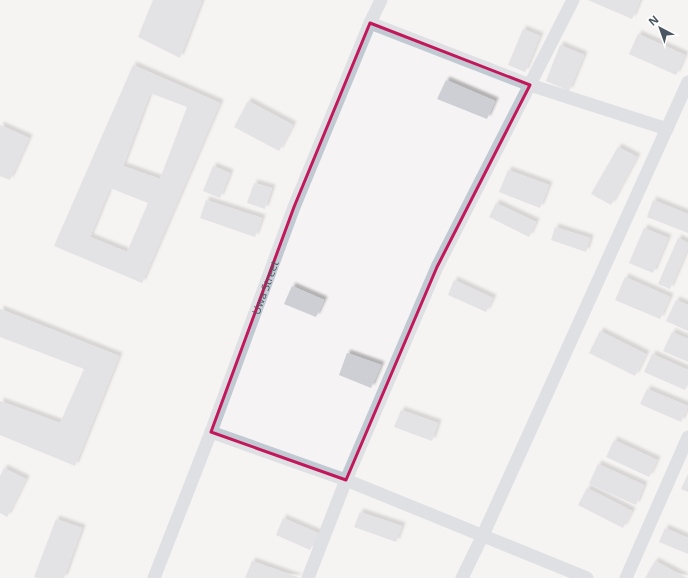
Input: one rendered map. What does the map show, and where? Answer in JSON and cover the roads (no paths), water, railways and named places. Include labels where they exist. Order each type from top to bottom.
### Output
[{"type":"street","name":"Uwa Street","points":[[154,578],[211,432],[294,207],[370,22],[381,0]]},
{"type":"street","points":[[308,578],[346,480],[437,267],[574,0]]},
{"type":"street","points":[[370,22],[530,85],[667,130]]},
{"type":"street","points":[[462,578],[483,535],[688,82]]},
{"type":"street","points":[[211,432],[346,480],[587,578]]},
{"type":"street","points":[[626,578],[688,437]]}]
